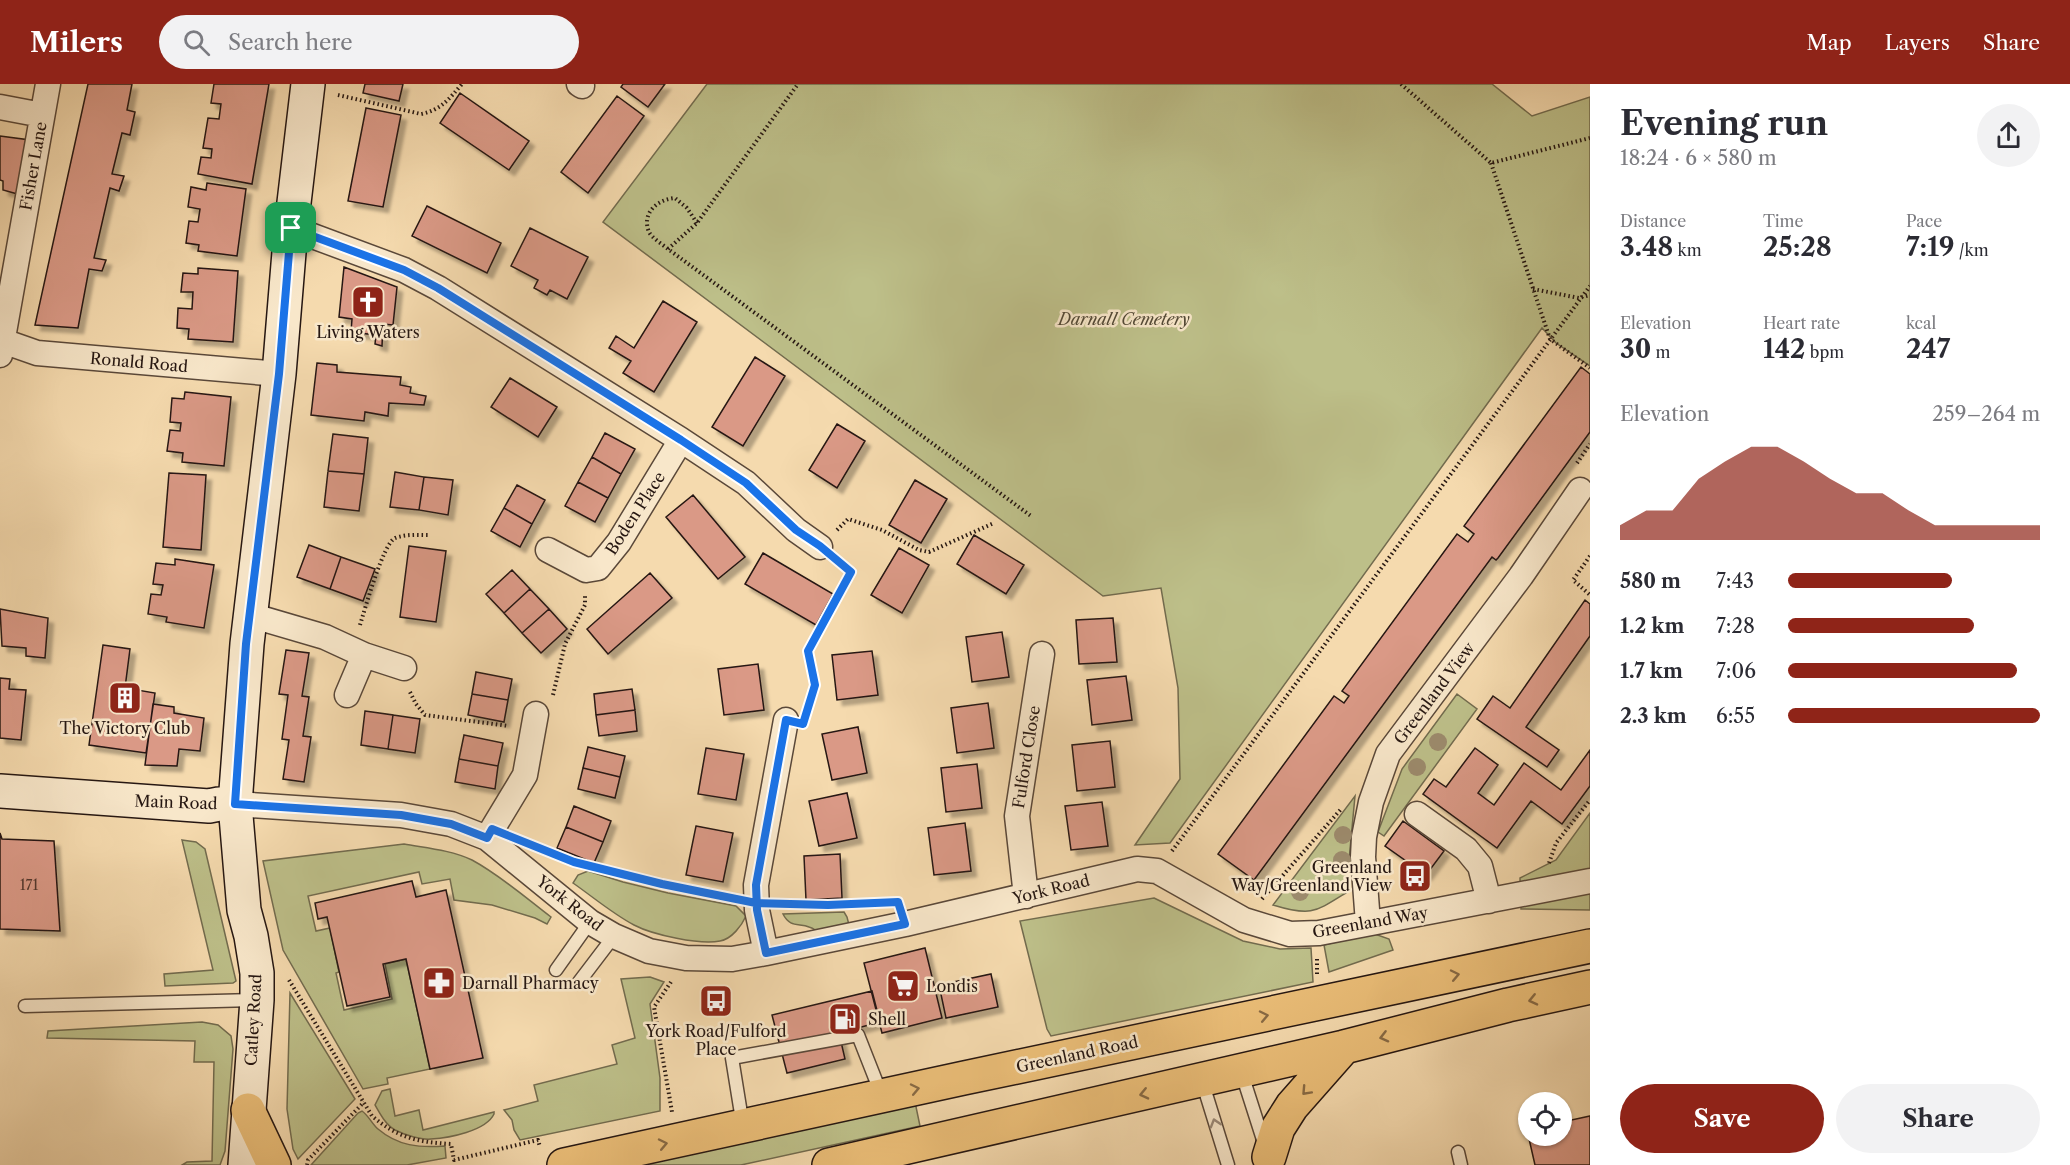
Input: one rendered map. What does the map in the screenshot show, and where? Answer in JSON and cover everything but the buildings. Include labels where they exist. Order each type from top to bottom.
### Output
[{"type":"highway","name":"Greenland Road","points":[[554,1161],[677,1141],[1590,946]]},
{"type":"highway","points":[[829,1165],[1202,1081],[1508,1005],[1590,987]]},
{"type":"highway","points":[[1202,1081],[1199,1041],[1207,1027],[1220,1040],[1240,1070]]},
{"type":"highway","points":[[1270,1161],[1278,1128],[1292,1106],[1344,1047]]},
{"type":"highway","points":[[248,1110],[274,1165]]},
{"type":"main road","name":"Main Road","points":[[0,791],[209,806],[235,804],[246,644],[279,374],[291,228],[308,86]]},
{"type":"main road","name":"Catley Road","points":[[235,804],[244,910],[257,973],[245,1165]]},
{"type":"street","name":"Fisher Lane","points":[[1,345],[48,84]]},
{"type":"street","points":[[0,107],[42,115]]},
{"type":"street","points":[[291,228],[404,270],[438,288],[746,483],[796,530],[820,546]]},
{"type":"street","name":"Ronald Road","points":[[1,345],[37,353],[279,374]]},
{"type":"street","name":"Boden Place","points":[[586,570],[598,568],[619,542],[681,440]]},
{"type":"street","name":"Greenland View","points":[[1368,923],[1363,856],[1364,837],[1371,802],[1388,754],[1521,576],[1580,490]]},
{"type":"street","points":[[548,550],[586,570]]},
{"type":"street","points":[[250,615],[325,637],[403,668]]},
{"type":"street","points":[[347,695],[358,652]]},
{"type":"street","name":"Fulford Close","points":[[1026,896],[1017,816],[1042,654]]},
{"type":"street","points":[[766,953],[756,903],[756,885],[786,720]]},
{"type":"street","points":[[487,838],[525,775],[535,722]]},
{"type":"street","name":"York Road","points":[[235,804],[401,815],[451,824],[487,838],[590,922],[614,936],[649,951],[686,958],[732,959],[766,953],[1026,896],[1114,873],[1137,869],[1157,871]]},
{"type":"street","points":[[1417,814],[1466,849],[1480,866],[1489,901]]},
{"type":"street","name":"Greenland Way","points":[[1157,871],[1244,920],[1290,934],[1319,933],[1590,881]]},
{"type":"lane","points":[[556,970],[590,922]]},
{"type":"lane","points":[[579,982],[614,936]]},
{"type":"lane","points":[[25,1006],[257,1000]]},
{"type":"lane","points":[[744,1127],[732,1058],[858,1035],[882,1096]]},
{"type":"lane","points":[[1240,1070],[1270,1161]]},
{"type":"lane","points":[[1202,1081],[1228,1165]]},
{"type":"lane","points":[[1458,1152],[1461,1165]]},
{"type":"path","points":[[308,86],[421,114],[434,112],[445,104],[462,84]]},
{"type":"path","points":[[668,249],[697,223],[798,84]]},
{"type":"path","points":[[1401,84],[1491,163],[1550,339],[1590,368]]},
{"type":"path","points":[[1491,163],[1590,138]]},
{"type":"path","points":[[697,223],[687,208],[675,198],[665,199],[652,207],[647,223],[650,234],[668,249],[1031,516]]},
{"type":"path","points":[[1157,871],[1590,286]]},
{"type":"path","points":[[1533,289],[1579,298],[1590,295]]},
{"type":"path","points":[[786,720],[803,724],[815,685],[808,651],[851,572],[820,546],[848,519],[882,530],[919,550],[929,552],[994,523]]},
{"type":"path","points":[[358,652],[385,550],[393,539],[410,534],[428,535]]},
{"type":"path","points":[[1590,556],[1573,580],[1590,594]]},
{"type":"path","points":[[403,668],[411,694],[425,715],[535,722],[549,714],[565,644],[585,605],[586,570]]},
{"type":"path","points":[[1538,892],[1556,843],[1590,800]]},
{"type":"path","points":[[1244,920],[1343,807]]},
{"type":"path","points":[[543,849],[574,862],[662,884],[756,903],[863,904]]},
{"type":"path","points":[[677,1141],[654,1007],[686,958]]},
{"type":"path","points":[[287,978],[372,1116],[386,1128],[406,1138],[425,1143],[451,1144],[454,1160],[538,1140],[554,1161]]},
{"type":"path","points":[[307,1165],[308,1160],[364,1102]]},
{"type":"green space","name":"Darnall Cemetery","points":[[707,84],[1492,84],[1532,116],[1590,97],[1590,366],[1556,343],[1542,328],[1170,843],[1135,845],[1180,779],[1178,688],[1161,588],[1103,596],[603,222]]},
{"type":"green space","points":[[1457,694],[1477,709],[1384,836],[1378,832],[1402,769]]},
{"type":"green space","points":[[1355,796],[1348,871],[1349,891],[1313,910],[1297,911],[1273,905]]},
{"type":"green space","points":[[1590,813],[1590,910],[1521,909],[1520,878],[1556,860]]},
{"type":"green space","points":[[182,840],[196,842],[205,849],[236,981],[233,983],[165,986],[164,974],[213,970]]},
{"type":"green space","points":[[404,844],[447,852],[472,860],[503,880],[551,917],[547,924],[492,905],[454,900],[450,879],[422,884],[419,872],[308,896],[316,931],[330,928],[344,1010],[392,999],[385,964],[406,959],[430,1069],[387,1078],[388,1084],[363,1089],[283,950],[263,861]]},
{"type":"green space","points":[[588,871],[668,893],[736,906],[746,916],[732,935],[720,941],[689,940],[642,929],[611,911],[573,883],[578,875]]},
{"type":"green space","points":[[1154,898],[1243,941],[1280,949],[1311,948],[1313,982],[1051,1036],[1047,1029],[1020,921]]},
{"type":"green space","points":[[844,912],[849,925],[818,932],[810,927],[792,923],[783,914]]},
{"type":"green space","points":[[1372,933],[1389,939],[1393,950],[1329,972],[1324,945]]},
{"type":"green space","points":[[650,977],[664,982],[650,1004],[660,1078],[660,1111],[520,1140],[514,1130],[512,1120],[504,1110],[538,1101],[534,1085],[617,1064],[612,1045],[635,1038],[621,979]]},
{"type":"green space","points":[[290,993],[355,1099],[298,1159],[293,1149],[287,1109]]},
{"type":"green space","points":[[202,1022],[218,1025],[231,1036],[233,1049],[225,1151],[220,1165],[182,1165],[187,1162],[212,1161],[214,1062],[194,1062],[195,1041],[47,1038],[48,1031]]},
{"type":"green space","points":[[390,1089],[395,1116],[419,1110],[423,1130],[494,1112],[494,1114],[483,1125],[466,1132],[431,1139],[413,1137],[392,1128],[375,1105],[382,1091]]},
{"type":"green space","points":[[915,1102],[920,1126],[741,1165],[628,1165]]},
{"type":"green space","points":[[362,1111],[378,1129],[393,1139],[409,1145],[445,1146],[446,1158],[407,1165],[311,1165]]},
{"type":"place","name":"Living Waters","points":[[368,302]]},
{"type":"place","name":"The Victory Club","points":[[125,698]]},
{"type":"place","name":"Greenland Way/Greenland View","points":[[1415,876]]},
{"type":"place","name":"Darnall Pharmacy","points":[[439,983]]},
{"type":"place","name":"Londis","points":[[903,986]]},
{"type":"place","name":"York Road/Fulford Place","points":[[716,1001]]},
{"type":"place","name":"Shell","points":[[845,1019]]},
{"type":"route","points":[[291,228],[279,374],[246,644],[235,804],[401,815],[451,824],[487,838],[492,829],[574,862],[717,896],[756,903],[828,905],[898,902],[905,924],[766,953],[757,910],[756,903],[756,885],[786,720],[803,724],[815,685],[808,651],[851,572],[820,546],[796,530],[746,483],[438,288],[404,270],[291,228]]}]
